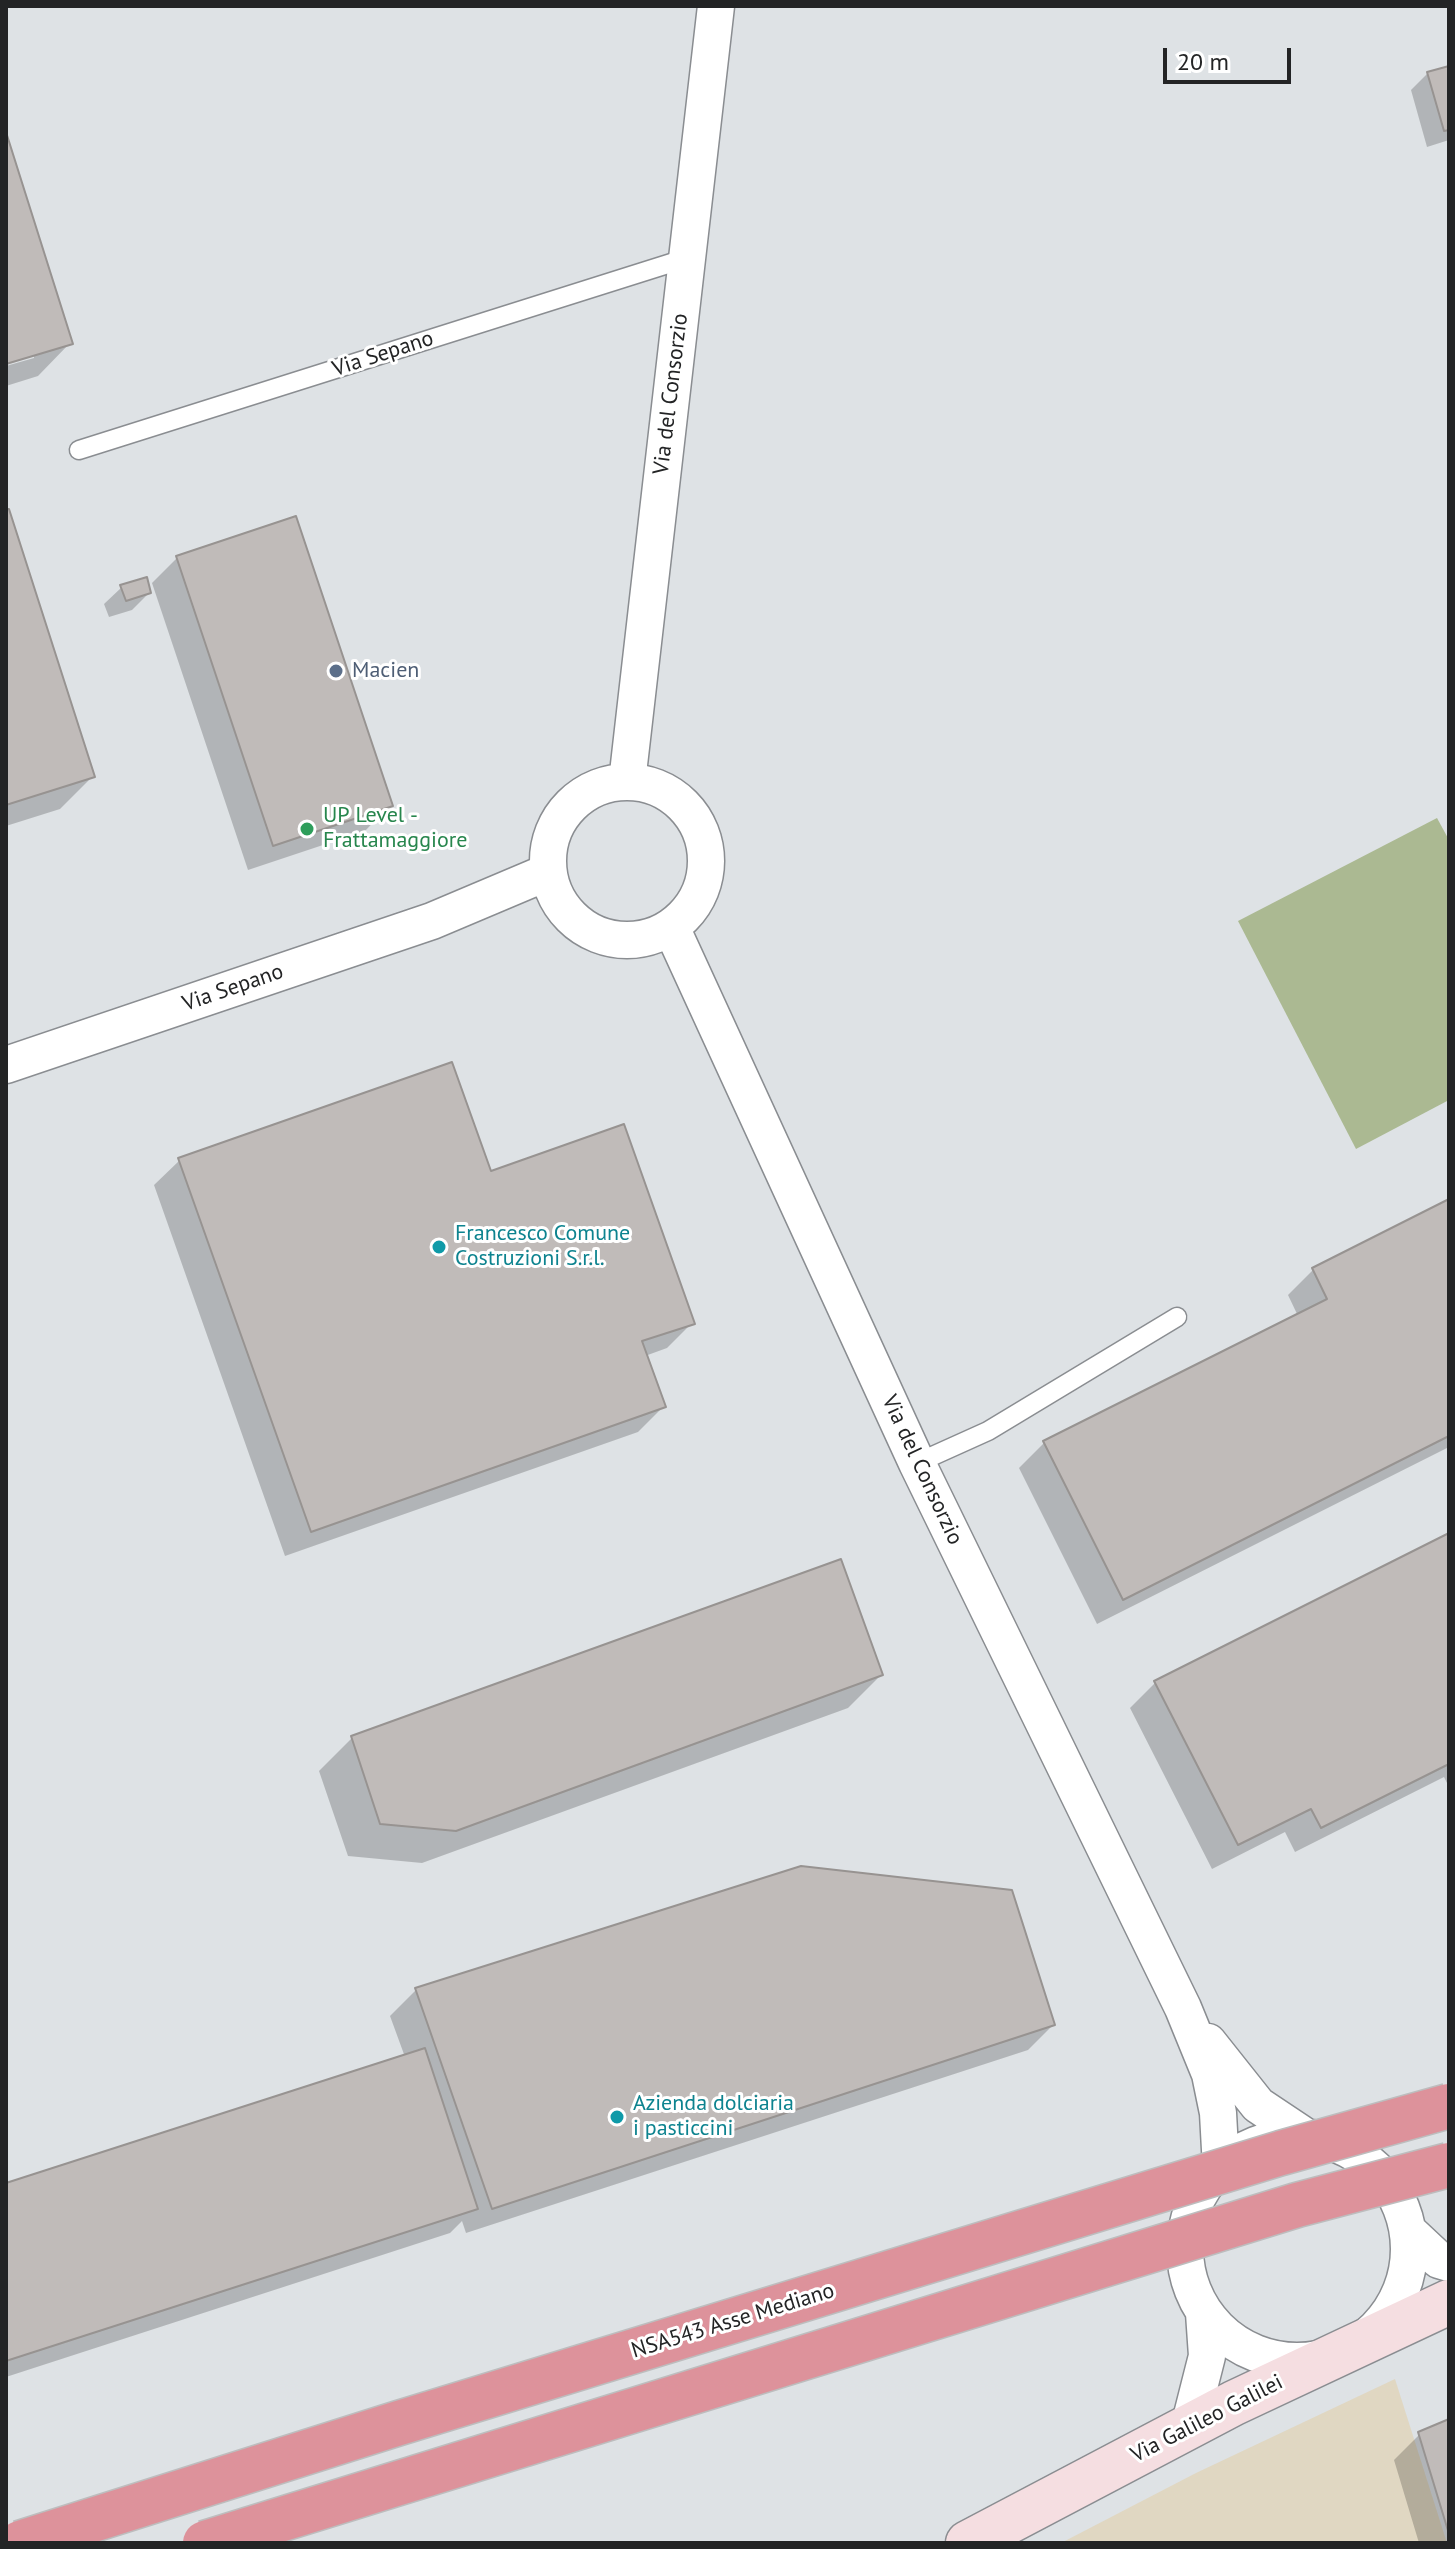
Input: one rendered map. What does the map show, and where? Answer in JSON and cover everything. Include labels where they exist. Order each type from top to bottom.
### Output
[{"type":"highway","name":"NSA543 Asse Mediano","points":[[20,2543],[399,2423],[1251,2162],[1449,2106]]},
{"type":"highway","points":[[205,2543],[1266,2214],[1449,2165]]},
{"type":"street","name":"Via del Consorzio","points":[[627,782],[716,6]]},
{"type":"street","points":[[627,782],[652,786],[674,797],[692,816],[703,838],[707,863],[702,888],[690,910],[671,927],[647,938],[620,940],[595,933],[573,919],[557,897],[548,872],[550,845],[559,820],[577,800],[600,787],[627,782]]},
{"type":"street","name":"Via Sepano","points":[[6,1065],[432,921],[548,872]]},
{"type":"street","name":"Via del Consorzio","points":[[671,927],[917,1463],[1183,2008],[1210,2074],[1218,2113],[1221,2168]]},
{"type":"street","name":"Via del Consorzio","points":[[1183,2008],[1258,2105],[1306,2137]]},
{"type":"street","name":"Via del Consorzio","points":[[1306,2137],[1341,2146],[1372,2165],[1396,2195],[1408,2231],[1408,2269],[1395,2304],[1371,2334],[1340,2353],[1301,2362],[1263,2357],[1229,2340],[1204,2313],[1189,2281],[1184,2245],[1191,2209],[1209,2178],[1236,2154],[1270,2140],[1306,2137]]},
{"type":"street","name":"Via del Consorzio","points":[[1408,2231],[1439,2260],[1449,2263]]},
{"type":"street","name":"Via Galileo Galilei","points":[[968,2543],[1234,2403],[1449,2302]]},
{"type":"street","name":"Via del Consorzio","points":[[1189,2427],[1207,2356],[1204,2313]]},
{"type":"lane","name":"Via Sepano","points":[[79,450],[687,258]]},
{"type":"lane","points":[[917,1463],[988,1431],[1177,1317]]},
{"type":"shaded area","points":[[1395,2379],[1447,2543],[1061,2543],[1196,2473]]},
{"type":"green space","points":[[1437,818],[1449,840],[1449,1100],[1356,1149],[1238,921]]},
{"type":"building","points":[[1449,66],[1449,130],[1444,131],[1427,72]]},
{"type":"building","points":[[6,132],[73,344],[6,364]]},
{"type":"building","points":[[6,509],[9,509],[95,777],[6,805]]},
{"type":"building","points":[[296,516],[393,806],[273,846],[176,556]]},
{"type":"building","points":[[147,577],[151,593],[126,601],[120,585]]},
{"type":"building","name":"Francesco Comune Costruzioni S.r.l.","points":[[452,1062],[491,1171],[624,1124],[695,1324],[642,1341],[666,1407],[311,1532],[178,1158]]},
{"type":"building","points":[[1449,1199],[1449,1436],[1123,1600],[1043,1441],[1327,1299],[1312,1268]]},
{"type":"building","points":[[1449,1533],[1449,1764],[1321,1828],[1311,1809],[1238,1845],[1154,1681]]},
{"type":"building","points":[[841,1559],[883,1675],[456,1831],[380,1824],[351,1736]]},
{"type":"building","name":"Azienda dolciaria i pasticcini","points":[[801,1866],[1012,1890],[1055,2025],[492,2209],[415,1988]]},
{"type":"building","points":[[425,2048],[478,2209],[6,2361],[6,2183]]},
{"type":"building","points":[[1449,2419],[1449,2534],[1418,2432]]},
{"type":"place","name":"Macien","points":[[336,671]]},
{"type":"place","name":"UP Level - Frattamaggiore","points":[[307,829]]},
{"type":"place","name":"Francesco Comune Costruzioni S.r.l.","points":[[439,1247]]},
{"type":"place","name":"Azienda dolciaria i pasticcini","points":[[617,2117]]}]
